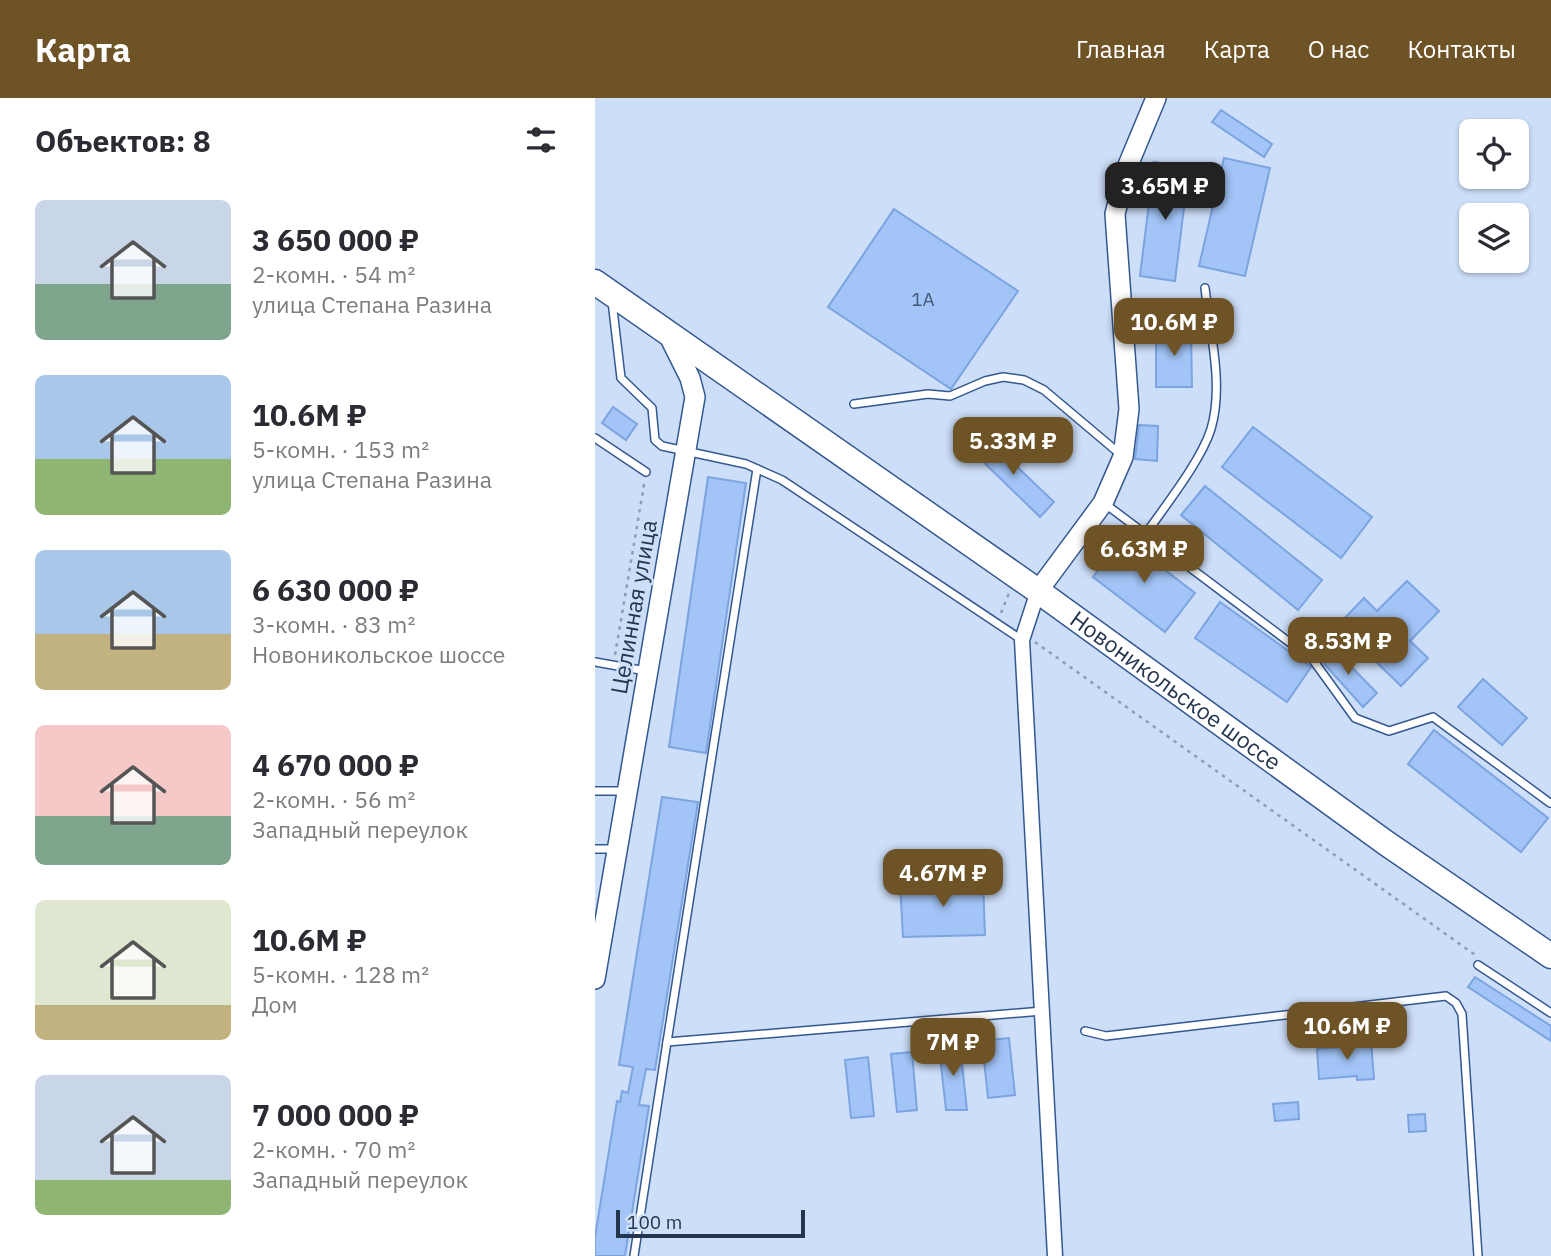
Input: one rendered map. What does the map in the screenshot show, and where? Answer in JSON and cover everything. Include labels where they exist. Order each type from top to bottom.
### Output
[{"type":"highway","name":"Новоникольское шоссе","points":[[603,288],[1038,591],[1375,835],[1551,956]]},
{"type":"main road","points":[[1038,591],[1103,503],[1123,457],[1129,409],[1115,214],[1126,170],[1156,98]]},
{"type":"main road","name":"Целинная улица","points":[[596,970],[695,397],[690,378],[666,331]]},
{"type":"street","points":[[1038,591],[1023,637],[1055,1256]]},
{"type":"lane","points":[[603,288],[621,378],[652,408],[655,440],[662,446],[758,469],[782,480],[1023,637]]},
{"type":"lane","points":[[1145,535],[1186,474],[1211,430],[1216,387],[1205,288]]},
{"type":"lane","points":[[853,404],[928,394],[950,396],[985,381],[1003,377],[1024,380],[1044,390],[1123,457]]},
{"type":"lane","points":[[595,438],[646,472]]},
{"type":"lane","points":[[634,1256],[758,469]]},
{"type":"lane","points":[[1103,503],[1313,660],[1355,718],[1389,731],[1433,717],[1550,803]]},
{"type":"lane","points":[[595,662],[647,672]]},
{"type":"lane","points":[[595,792],[628,791]]},
{"type":"lane","points":[[595,849],[618,849]]},
{"type":"lane","points":[[1481,963],[1551,1013]]},
{"type":"lane","points":[[1085,1031],[1106,1036],[1446,996],[1456,1003],[1462,1014],[1478,1256]]},
{"type":"lane","points":[[667,1042],[1042,1011]]},
{"type":"path","points":[[613,665],[646,472]]},
{"type":"path","points":[[1001,614],[1023,637],[1481,963]]},
{"type":"building","points":[[1221,110],[1272,144],[1264,157],[1212,122]]},
{"type":"building","points":[[1224,158],[1270,168],[1245,276],[1199,266]]},
{"type":"building","points":[[1154,162],[1189,167],[1175,281],[1140,276]]},
{"type":"building","points":[[894,209],[1018,291],[951,389],[828,307]]},
{"type":"building","points":[[1156,328],[1191,328],[1192,387],[1156,387]]},
{"type":"building","points":[[613,407],[637,424],[626,440],[602,423]]},
{"type":"building","points":[[1139,425],[1158,426],[1157,461],[1135,459]]},
{"type":"building","points":[[1253,427],[1372,517],[1341,558],[1222,467]]},
{"type":"building","points":[[986,437],[1054,502],[1040,517],[972,451]]},
{"type":"building","points":[[708,477],[746,483],[706,753],[669,747]]},
{"type":"building","points":[[1205,486],[1322,580],[1298,610],[1181,515]]},
{"type":"building","points":[[1123,538],[1195,593],[1165,632],[1093,577]]},
{"type":"building","points":[[1407,581],[1439,611],[1410,641],[1428,658],[1401,686],[1338,625],[1364,598],[1377,611]]},
{"type":"building","points":[[1220,602],[1311,667],[1287,702],[1195,638]]},
{"type":"building","points":[[1331,646],[1377,693],[1363,707],[1319,658]]},
{"type":"building","points":[[1483,679],[1527,718],[1502,745],[1458,707]]},
{"type":"building","points":[[1434,730],[1548,818],[1521,852],[1408,764]]},
{"type":"building","points":[[662,797],[698,802],[655,1070],[646,1069],[639,1105],[649,1106],[625,1256],[595,1256],[595,1237],[617,1101],[620,1102],[622,1091],[628,1093],[633,1067],[619,1065]]},
{"type":"building","points":[[983,880],[985,935],[903,937],[900,883]]},
{"type":"building","points":[[1475,977],[1551,1026],[1551,1041],[1468,987]]},
{"type":"building","points":[[1009,1038],[1015,1095],[988,1098],[982,1041]]},
{"type":"building","points":[[1371,1041],[1374,1079],[1357,1080],[1357,1076],[1319,1079],[1317,1049],[1355,1046],[1355,1042]]},
{"type":"building","points":[[960,1045],[967,1110],[946,1110],[939,1047]]},
{"type":"building","points":[[912,1052],[917,1110],[897,1112],[891,1054]]},
{"type":"building","points":[[868,1057],[874,1116],[851,1118],[845,1060]]},
{"type":"building","points":[[1298,1102],[1299,1119],[1275,1121],[1273,1104]]},
{"type":"building","points":[[1425,1114],[1426,1131],[1409,1132],[1408,1115]]}]
